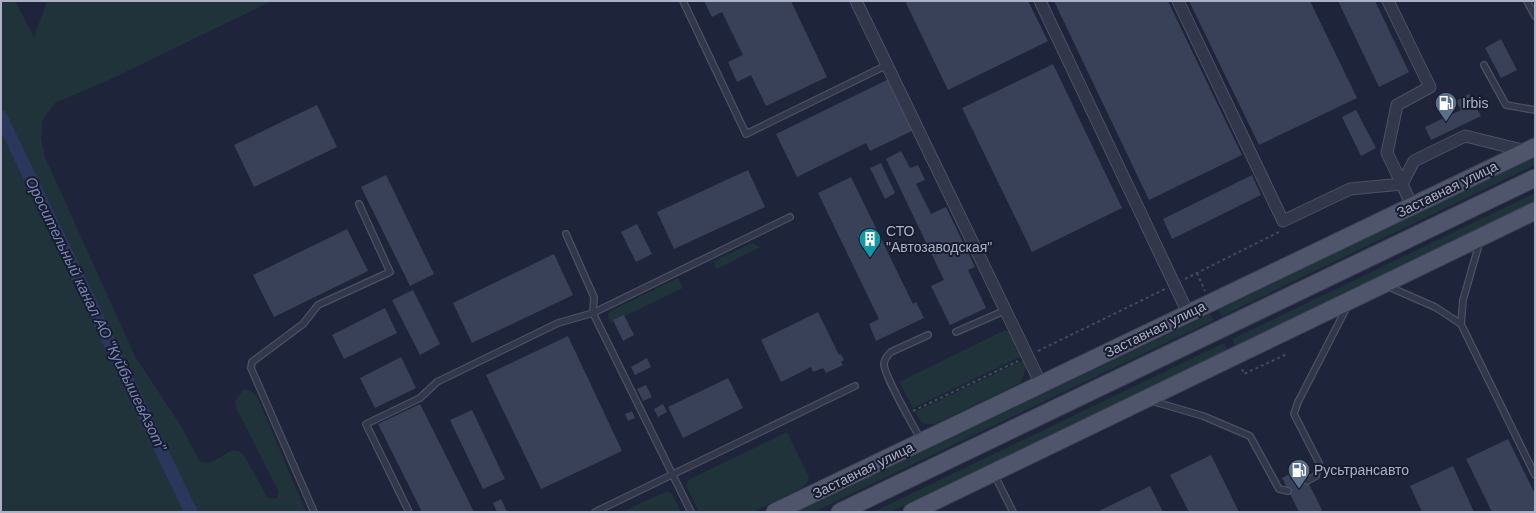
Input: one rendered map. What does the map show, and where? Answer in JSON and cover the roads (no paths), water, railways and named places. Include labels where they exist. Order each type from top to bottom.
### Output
[{"type":"main road","name":"Заставная улица","points":[[775,512],[1530,149]]},
{"type":"main road","name":"Заставная улица","points":[[840,512],[1535,178]]},
{"type":"main road","points":[[912,512],[1535,211]]},
{"type":"street","points":[[856,1],[1041,384]]},
{"type":"street","points":[[1040,1],[1188,313]]},
{"type":"street","points":[[1178,1],[1283,221],[1350,189],[1402,184]]},
{"type":"street","points":[[1388,1],[1430,87],[1397,105],[1387,153],[1412,206]]},
{"type":"street","points":[[1402,184],[1414,161],[1465,136],[1530,149]]},
{"type":"lane","points":[[683,1],[746,134],[887,65]]},
{"type":"lane","points":[[1527,1],[1535,16]]},
{"type":"lane","points":[[1484,65],[1506,105],[1535,110]]},
{"type":"lane","points":[[314,512],[251,368],[252,362],[303,324],[318,305],[390,272],[359,204]]},
{"type":"lane","points":[[409,512],[366,424],[420,398],[437,382],[558,324],[593,313],[790,218]]},
{"type":"lane","points":[[566,234],[594,297],[593,313],[690,512]]},
{"type":"lane","points":[[1481,237],[1463,300],[1461,324],[1535,475]]},
{"type":"lane","points":[[1384,284],[1435,308],[1461,324]]},
{"type":"lane","points":[[1307,481],[1316,476],[1319,463],[1294,414],[1298,402],[1351,300]]},
{"type":"lane","points":[[956,332],[1006,310]]},
{"type":"lane","points":[[922,441],[888,377],[884,363],[886,357],[891,352],[928,335]]},
{"type":"lane","points":[[595,512],[855,386]]},
{"type":"lane","points":[[1146,399],[1203,416],[1250,436],[1279,489],[1288,491]]},
{"type":"lane","points":[[994,473],[1013,512]]},
{"type":"waterway","name":"Оросительный канал АО \"КуйбышевАзот\"","points":[[1,117],[191,512]]},
{"type":"place","name":"Irbis","points":[[1446,122]]},
{"type":"place","name":"СТО \"Автозаводская\"","points":[[870,258]]},
{"type":"place","name":"Русьтрансавто","points":[[1299,490]]}]
